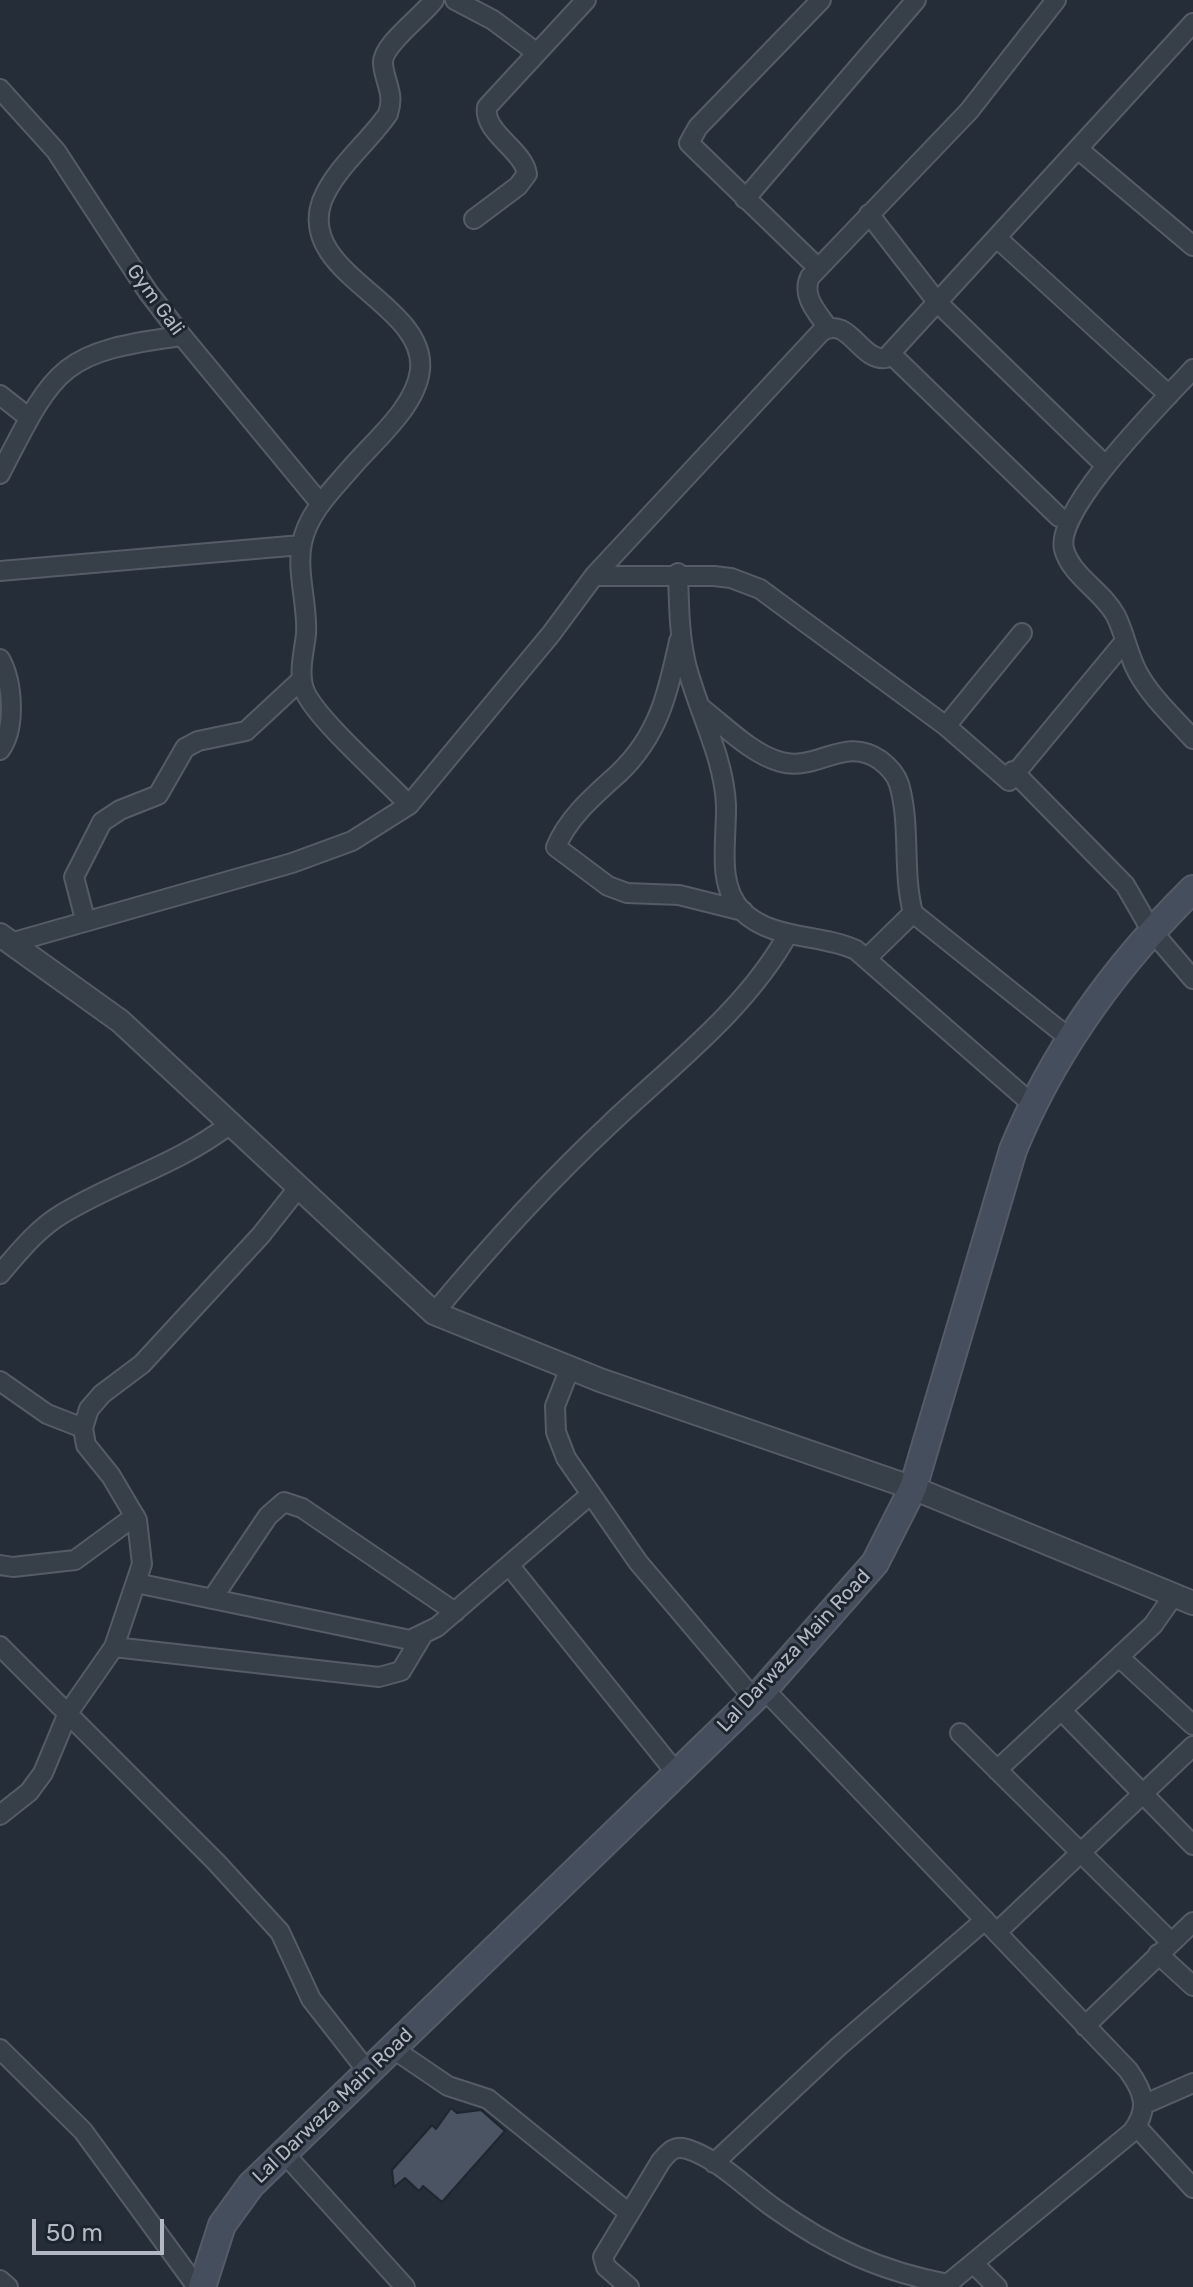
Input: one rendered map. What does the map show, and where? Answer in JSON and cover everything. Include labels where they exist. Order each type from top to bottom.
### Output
[{"type":"main road","name":"Lal Darwaza Main Road","points":[[199,2287],[222,2225],[251,2185],[759,1694],[875,1563],[913,1488],[1013,1150],[1032,1104],[1069,1038],[1151,930],[1193,889]]},
{"type":"street","points":[[409,805],[308,698],[302,679],[306,617],[301,545],[320,503],[402,408],[420,372],[416,343],[407,328],[346,271],[323,241],[319,221],[322,203],[331,185],[388,114],[392,91],[383,59],[393,43],[434,0]]},
{"type":"street","points":[[455,0],[493,20],[537,53]]},
{"type":"street","points":[[474,219],[518,186],[527,174],[523,163],[488,120],[486,111],[586,0]]},
{"type":"street","points":[[817,267],[695,152],[690,139],[821,0]]},
{"type":"street","points":[[745,199],[916,0]]},
{"type":"street","points":[[828,328],[807,291],[817,267],[969,111],[1056,0]]},
{"type":"street","points":[[828,328],[842,330],[875,358],[880,360],[891,354],[1193,23]]},
{"type":"street","name":"Gym Gali","points":[[0,89],[56,151],[124,257],[182,336],[320,503]]},
{"type":"street","points":[[1078,149],[1193,246]]},
{"type":"street","points":[[869,214],[938,303],[1106,466]]},
{"type":"street","points":[[997,238],[1169,395]]},
{"type":"street","points":[[7,939],[292,863],[352,841],[409,805],[542,646],[594,576],[828,328]]},
{"type":"street","points":[[0,474],[28,417],[45,392],[81,358],[119,344],[182,336]]},
{"type":"street","points":[[891,354],[1059,517]]},
{"type":"street","points":[[1193,369],[1106,466],[1072,513],[1062,538],[1065,552],[1116,615],[1138,674],[1193,739]]},
{"type":"street","points":[[0,395],[28,417]]},
{"type":"street","points":[[0,571],[301,545]]},
{"type":"street","points":[[594,576],[678,573],[731,578],[760,589],[946,726],[1009,781],[1125,641]]},
{"type":"street","points":[[678,573],[680,634],[726,801],[728,887],[743,911],[755,921],[788,934],[842,943],[867,958],[1032,1104]]},
{"type":"street","points":[[946,726],[1022,633]]},
{"type":"street","points":[[680,634],[666,702],[655,727],[638,752],[592,796],[556,847],[562,855],[608,886],[627,893],[679,895],[743,911]]},
{"type":"street","points":[[0,659],[8,679],[10,723],[9,737],[0,750]]},
{"type":"street","points":[[85,919],[74,877],[102,822],[120,810],[158,795],[181,752],[190,744],[246,731],[302,679]]},
{"type":"street","points":[[700,707],[756,749],[781,762],[804,763],[851,749],[872,755],[885,764],[899,784],[913,913],[1069,1038]]},
{"type":"street","points":[[1015,773],[1125,885],[1151,930],[1193,979]]},
{"type":"street","points":[[867,958],[913,913]]},
{"type":"street","points":[[434,1313],[571,1160],[754,985],[788,934]]},
{"type":"street","points":[[7,939],[120,1021],[434,1313],[570,1368],[913,1488],[1184,1599],[997,1770]]},
{"type":"street","points":[[0,1274],[31,1239],[60,1215],[197,1148],[230,1124]]},
{"type":"street","points":[[0,1815],[29,1792],[43,1773],[68,1713],[114,1647],[142,1564],[135,1516],[111,1476],[86,1445],[83,1428],[89,1409],[102,1394],[142,1364],[261,1235],[298,1188]]},
{"type":"street","points":[[570,1368],[555,1406],[556,1432],[566,1458],[667,1598],[991,1926],[1128,2070],[1140,2085],[1145,2104],[1136,2126],[946,2285],[877,2268],[835,2247],[776,2209],[714,2163],[689,2149],[670,2150],[603,2257],[606,2267],[629,2287]]},
{"type":"street","points":[[0,1381],[38,1409],[83,1428]]},
{"type":"street","points":[[114,1647],[379,1677],[401,1671],[422,1636],[455,1612],[590,1495]]},
{"type":"street","points":[[212,1599],[268,1516],[284,1502],[302,1508],[455,1612]]},
{"type":"street","points":[[0,1565],[13,1567],[75,1560],[135,1516]]},
{"type":"street","points":[[509,1565],[677,1774]]},
{"type":"street","points":[[136,1583],[396,1638],[422,1636]]},
{"type":"street","points":[[0,1646],[280,1932],[311,1999],[368,2072]]},
{"type":"street","points":[[1119,1657],[1193,1725]]},
{"type":"street","points":[[1062,1711],[1193,1845]]},
{"type":"street","points":[[960,1733],[1081,1853],[1193,1986]]},
{"type":"street","points":[[714,2163],[838,2047],[1081,1853],[1193,1746]]},
{"type":"street","points":[[1085,2026],[1193,1922]]},
{"type":"street","points":[[392,2048],[448,2086],[488,2099],[629,2213]]},
{"type":"street","points":[[0,2050],[83,2131],[199,2287]]},
{"type":"street","points":[[1145,2104],[1193,2083]]},
{"type":"street","points":[[1136,2126],[1193,2188]]},
{"type":"street","points":[[284,2153],[405,2287]]},
{"type":"street","points":[[973,2263],[997,2287]]},
{"type":"street","points":[[0,2280],[8,2287]]},
{"type":"building","points":[[451,2108],[457,2113],[481,2110],[505,2131],[442,2202],[423,2186],[419,2191],[405,2178],[394,2187],[392,2170],[432,2125],[436,2129]]}]
